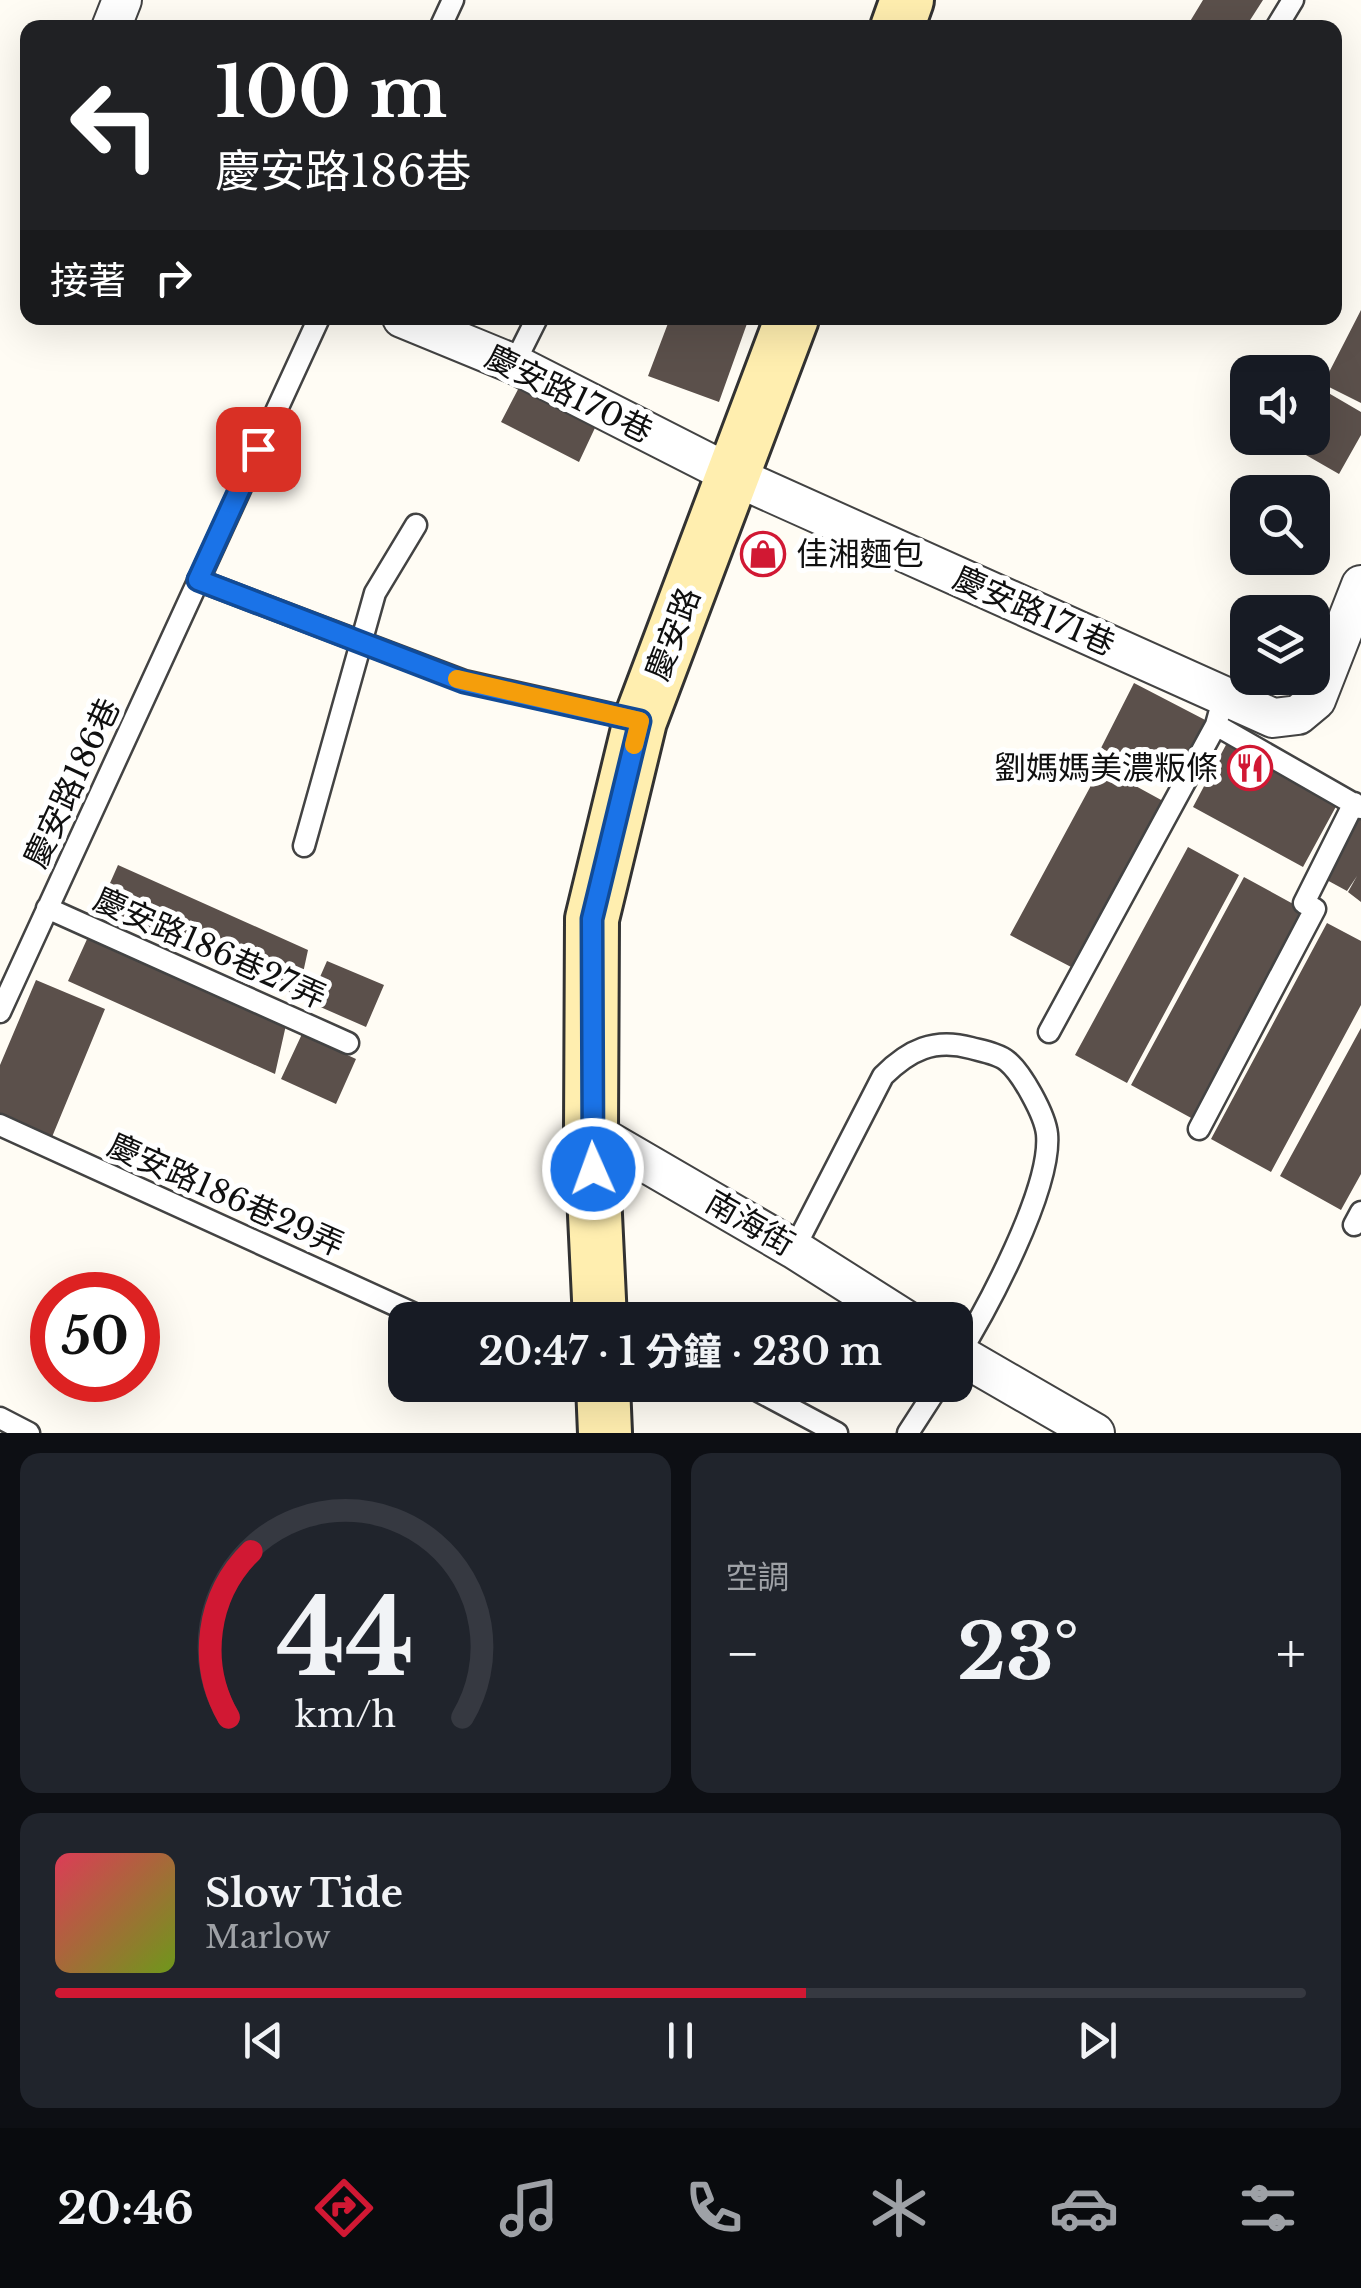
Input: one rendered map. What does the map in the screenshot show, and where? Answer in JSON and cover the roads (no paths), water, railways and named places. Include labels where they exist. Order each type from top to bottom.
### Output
[{"type":"main road","name":"慶安路","points":[[599,1302],[591,1131],[592,919],[640,721],[789,325]]},
{"type":"street","name":"慶安路170巷","points":[[419,325],[514,364],[734,476]]},
{"type":"street","name":"慶安路171巷","points":[[734,476],[1220,711],[1274,718],[1298,715],[1316,700],[1361,584]]},
{"type":"street","name":"南海街","points":[[591,1131],[878,1302]]},
{"type":"street","points":[[973,1373],[1095,1433]]},
{"type":"lane","name":"慶安路186巷","points":[[0,1012],[316,325]]},
{"type":"lane","points":[[514,364],[533,325]]},
{"type":"lane","points":[[304,846],[375,594],[416,525]]},
{"type":"lane","points":[[198,580],[464,682],[640,721]]},
{"type":"lane","points":[[1049,1032],[1220,711]]},
{"type":"lane","name":"慶安路171巷","points":[[1220,711],[1357,806]]},
{"type":"lane","points":[[1199,1128],[1314,909],[1304,903],[1357,806]]},
{"type":"lane","name":"慶安路186巷27弄","points":[[48,908],[348,1042]]},
{"type":"lane","points":[[794,1249],[882,1076],[904,1055],[925,1047],[956,1044],[1006,1060],[1030,1092],[1047,1132],[1044,1171],[1001,1282],[973,1328]]},
{"type":"lane","name":"慶安路186巷29弄","points":[[0,1126],[388,1302]]},
{"type":"lane","points":[[779,1402],[837,1433]]},
{"type":"lane","points":[[908,1433],[927,1402]]},
{"type":"lane","points":[[0,1418],[29,1433]]},
{"type":"place","name":"佳湘麵包","points":[[763,554]]},
{"type":"place","name":"劉媽媽美濃粄條","points":[[1250,768]]}]
